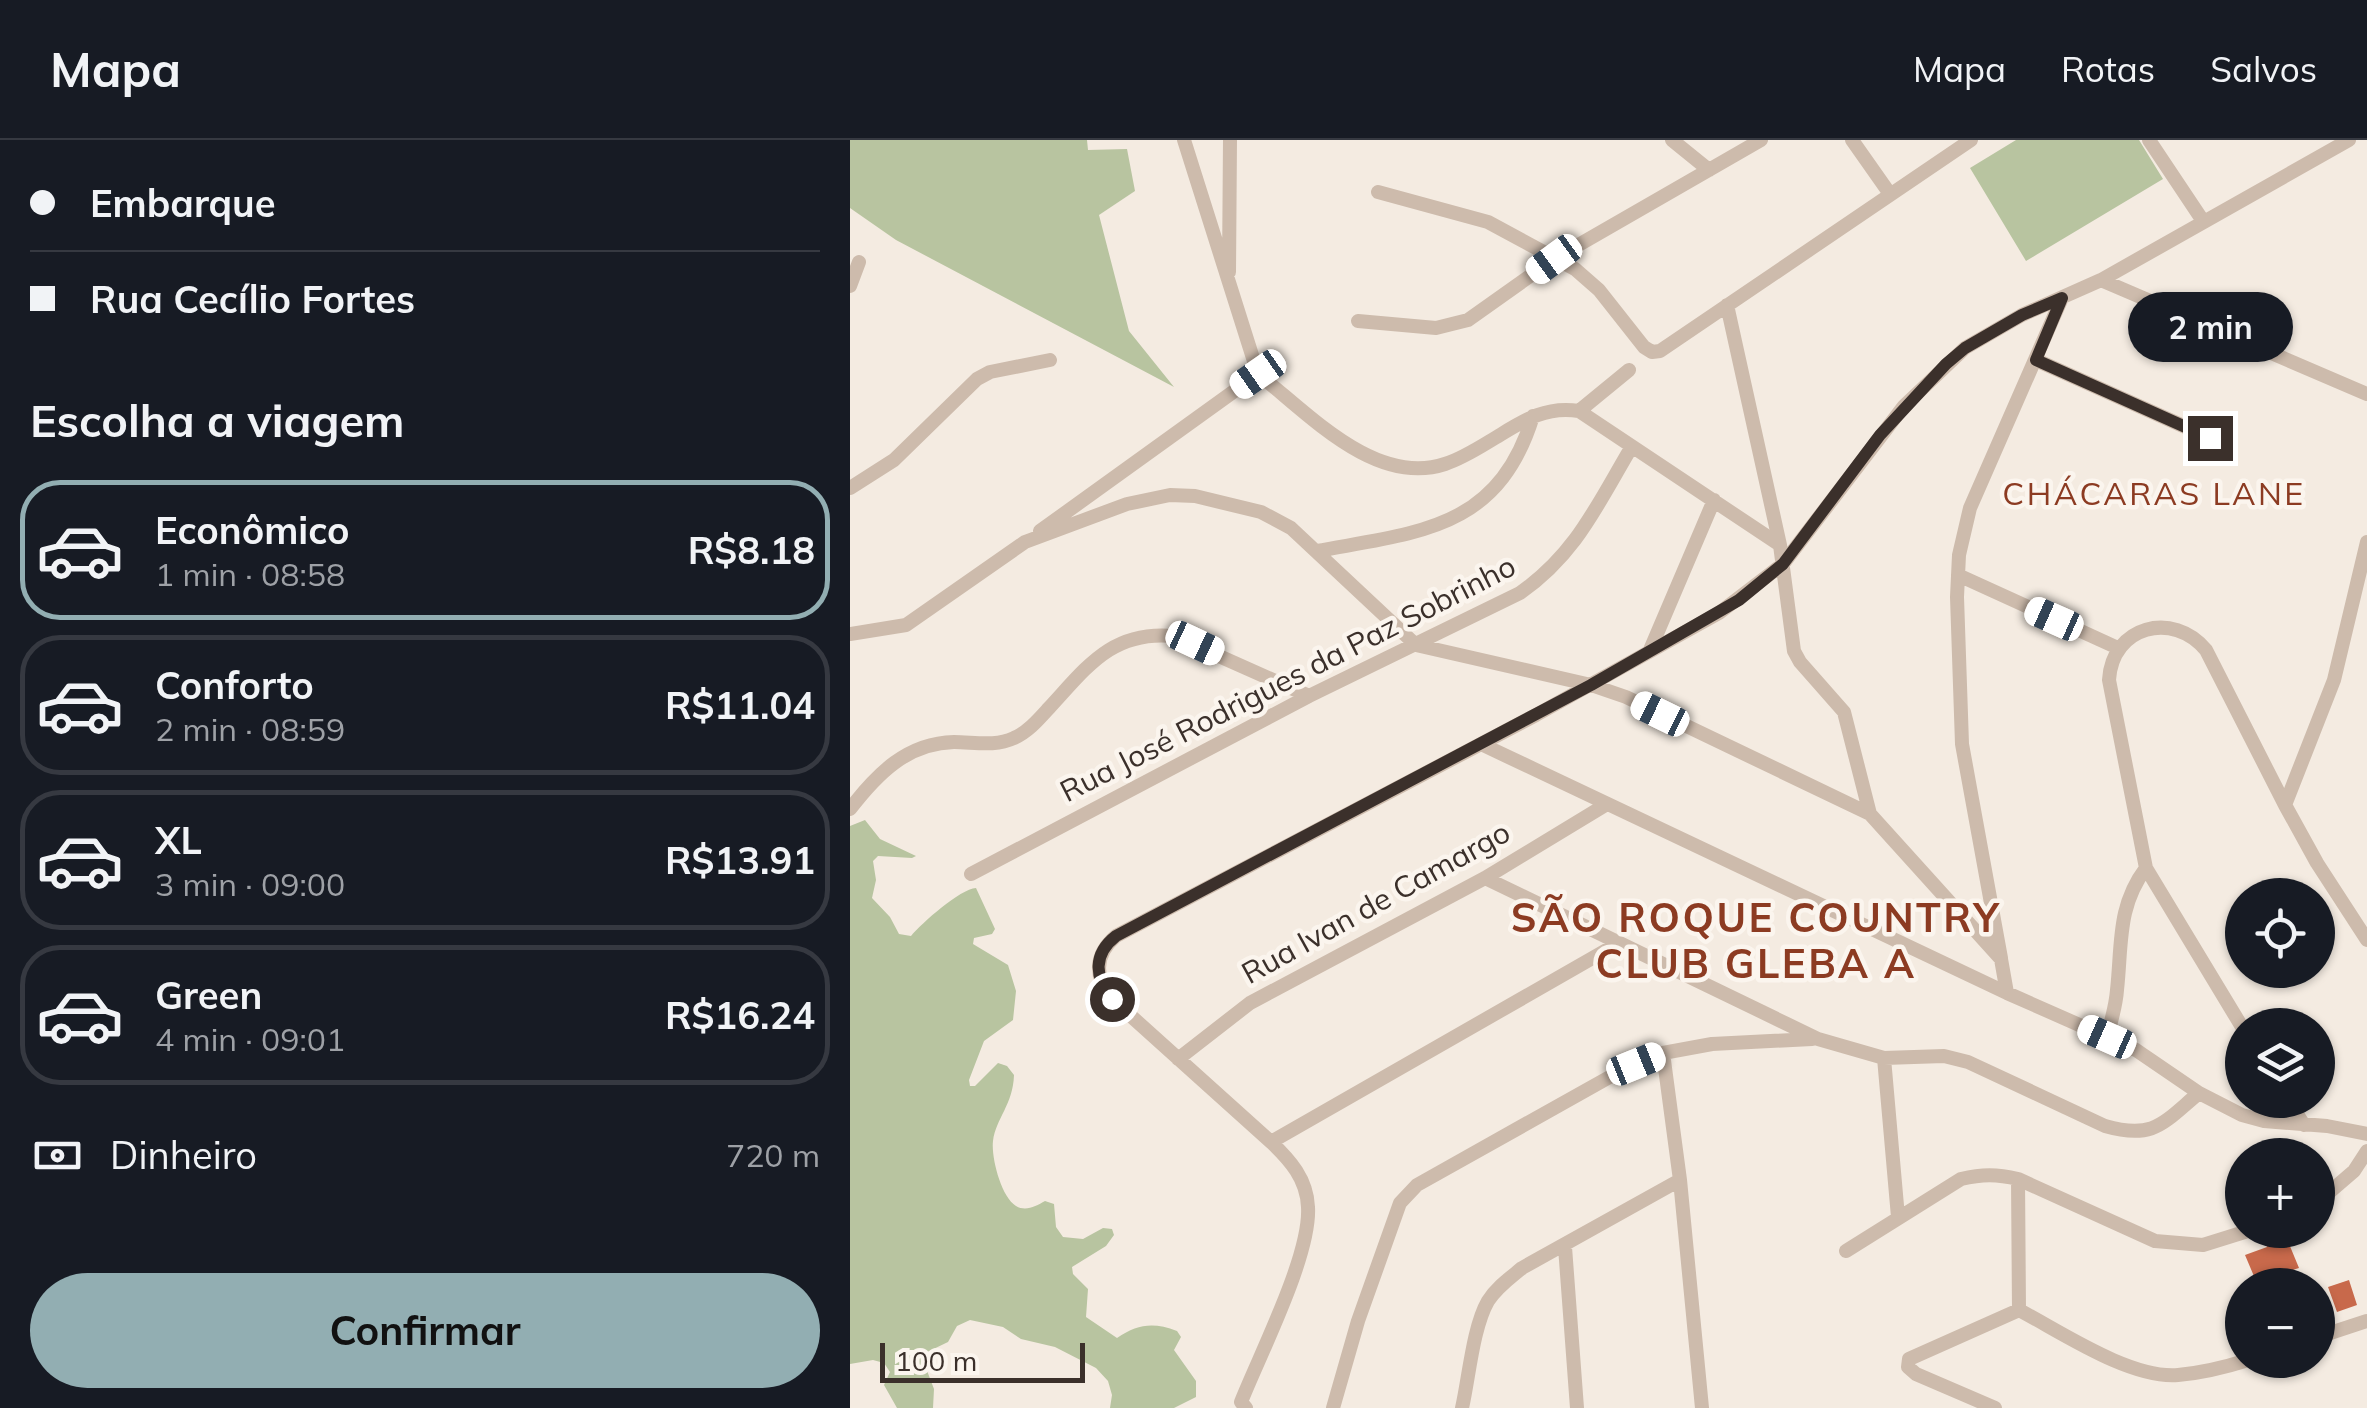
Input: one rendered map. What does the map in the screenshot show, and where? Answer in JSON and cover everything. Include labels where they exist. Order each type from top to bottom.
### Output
[{"type":"street","points":[[1184,140],[1258,374],[1338,438],[1384,462],[1406,467],[1446,464],[1533,416],[1555,409],[1579,411],[1780,545]]},
{"type":"street","points":[[1229,288],[1230,140]]},
{"type":"street","points":[[1672,140],[1709,170]]},
{"type":"street","points":[[1358,321],[1421,328],[1452,326],[1486,309],[1554,259],[1761,140]]},
{"type":"street","points":[[1852,140],[1890,194]]},
{"type":"street","points":[[1378,192],[1488,222],[1554,259],[1588,279],[1644,348],[1652,352],[1660,351],[1972,140]]},
{"type":"street","points":[[2150,140],[2202,220]]},
{"type":"street","points":[[1241,1406],[1306,1237],[1308,1206],[1296,1166],[1112,999],[1099,975],[1098,960],[1104,946],[1116,936],[1481,744],[1719,613],[1783,564],[1880,435],[1965,348],[2022,315],[2101,280],[2349,140]]},
{"type":"street","points":[[850,286],[860,262]]},
{"type":"street","points":[[2101,280],[2367,394]]},
{"type":"street","points":[[2007,994],[1962,744],[1958,575],[1970,508],[2062,298]]},
{"type":"street","points":[[1727,305],[1780,545],[1794,651],[1844,712],[1870,814]]},
{"type":"street","points":[[850,488],[894,460],[977,379],[990,372],[1050,360]]},
{"type":"street","points":[[2036,360],[2210,438]]},
{"type":"street","points":[[1579,411],[1629,370]]},
{"type":"street","points":[[850,634],[906,625],[1258,374]]},
{"type":"street","points":[[1318,551],[1430,529],[1462,514],[1508,474],[1520,454],[1533,416]]},
{"type":"street","name":"Rua José Rodrigues da Paz Sobrinho","points":[[971,874],[1309,696],[1492,609],[1546,574],[1574,543],[1631,448]]},
{"type":"street","points":[[1025,542],[1128,504],[1170,495],[1261,512],[1291,528],[1318,551],[1416,645],[1591,685],[1626,698],[1870,814],[2001,959]]},
{"type":"street","points":[[1650,651],[1714,500]]},
{"type":"street","points":[[2284,805],[2334,680],[2367,542]]},
{"type":"street","points":[[1958,575],[2118,648]]},
{"type":"street","points":[[2231,1008],[2146,868],[2108,680],[2109,666],[2118,648],[2152,628],[2179,629],[2195,636],[2206,650],[2308,849],[2367,940]]},
{"type":"street","points":[[850,810],[868,785],[906,752],[950,742],[992,744],[1013,739],[1041,717],[1093,661],[1131,638],[1174,636],[1309,696]]},
{"type":"street","points":[[1481,744],[2007,994],[2136,1050],[2200,1093],[2242,1114],[2367,1134]]},
{"type":"street","name":"Rua Ivan de Camargo","points":[[1178,1060],[1250,1004],[1485,878],[1606,804]]},
{"type":"street","points":[[2107,1037],[2116,996],[2126,898],[2146,868]]},
{"type":"street","points":[[1485,878],[1818,1039],[1884,1058],[1944,1056],[1968,1062],[2128,1133],[2156,1129],[2200,1093]]},
{"type":"street","points":[[1271,1142],[1617,944]]},
{"type":"street","points":[[1333,1408],[1358,1321],[1400,1203],[1417,1185],[1615,1074],[1663,1053],[1712,1044],[1818,1039]]},
{"type":"street","points":[[1663,1053],[1680,1180],[1702,1408]]},
{"type":"street","points":[[1884,1058],[1898,1218]]},
{"type":"street","points":[[2300,1118],[2304,1124]]},
{"type":"street","points":[[2335,1187],[2354,1170],[2367,1150]]},
{"type":"street","points":[[1846,1251],[1961,1180],[1997,1174],[2018,1179],[2155,1241],[2203,1245],[2225,1238]]},
{"type":"street","points":[[2018,1179],[2018,1310]]},
{"type":"street","points":[[1462,1408],[1487,1303],[1500,1285],[1522,1268],[1680,1180]]},
{"type":"street","points":[[1565,1247],[1577,1408]]},
{"type":"street","points":[[1995,1408],[1911,1371],[1909,1360],[2018,1310]]},
{"type":"street","points":[[2018,1310],[2106,1355],[2152,1372],[2179,1375],[2225,1365]]},
{"type":"street","points":[[2335,1331],[2367,1321]]},
{"type":"green space","points":[[850,140],[1087,140],[1088,150],[1127,149],[1135,191],[1099,215],[1129,331],[1174,387],[896,240],[850,208]]},
{"type":"green space","points":[[2016,140],[2139,140],[2163,179],[2026,261],[1970,168]]},
{"type":"green space","points":[[865,820],[880,839],[916,856],[878,856],[873,861],[876,880],[872,898],[899,934],[911,936],[951,900],[976,888],[995,929],[992,934],[974,938],[973,944],[1008,965],[1016,991],[1013,1020],[984,1041],[969,1080],[970,1086],[975,1086],[998,1063],[1014,1075],[1011,1095],[993,1141],[995,1166],[1006,1194],[1020,1208],[1045,1201],[1054,1204],[1056,1227],[1063,1237],[1083,1239],[1103,1228],[1112,1229],[1114,1235],[1106,1246],[1072,1267],[1073,1274],[1088,1289],[1086,1317],[1117,1338],[1146,1326],[1177,1331],[1181,1337],[1174,1350],[1196,1381],[1196,1397],[1174,1408],[1110,1408],[1108,1381],[1096,1368],[1055,1347],[1021,1339],[1003,1327],[970,1320],[957,1326],[948,1342],[921,1355],[934,1389],[933,1408],[897,1408],[884,1385],[890,1372],[884,1363],[873,1360],[850,1364],[850,826]]},
{"type":"building","points":[[2264,1248],[2291,1248],[2299,1268],[2250,1268],[2245,1255]]},
{"type":"building","points":[[2349,1280],[2357,1305],[2337,1312],[2335,1285]]},
{"type":"district","name":"CHÁCARAS LANE","points":[[2154,494]]},
{"type":"district","name":"SÃO ROQUE COUNTRY CLUB GLEBA A","points":[[1756,941]]},
{"type":"route","points":[[1112,999],[1104,990],[1098,960],[1104,946],[1116,936],[1591,685],[1739,600],[1783,564],[1904,406],[1965,348],[2022,315],[2062,298],[2036,360],[2210,438]]}]
